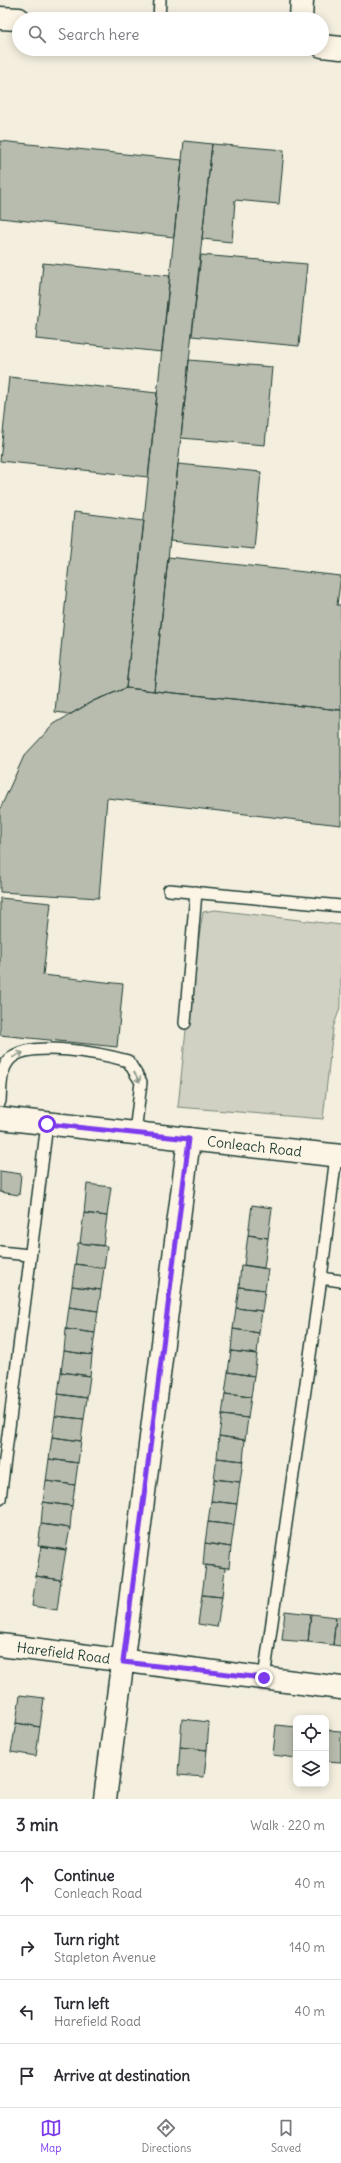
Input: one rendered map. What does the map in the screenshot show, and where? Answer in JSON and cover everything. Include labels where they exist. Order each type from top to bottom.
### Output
[{"type":"street","points":[[301,12],[302,0]]},
{"type":"street","points":[[0,18],[12,19]]},
{"type":"street","points":[[329,47],[341,48]]},
{"type":"street","name":"Conleach Road","points":[[0,1118],[339,1156]]},
{"type":"street","points":[[105,1799],[189,1139]]},
{"type":"street","name":"Harefield Road","points":[[0,1645],[123,1662],[341,1688]]},
{"type":"lane","points":[[159,12],[160,0]]},
{"type":"lane","points":[[169,890],[341,906]]},
{"type":"lane","points":[[185,1023],[196,892]]},
{"type":"lane","points":[[0,1101],[2,1073],[10,1059],[16,1056],[27,1051],[46,1049],[100,1053],[128,1061],[141,1082],[135,1133]]},
{"type":"lane","points":[[0,1499],[29,1255],[47,1124]]},
{"type":"lane","points":[[264,1678],[339,1156]]},
{"type":"lane","points":[[0,1252],[29,1255]]},
{"type":"lane","points":[[321,1278],[341,1281]]},
{"type":"shaded area","points":[[215,910],[341,925],[341,1005],[333,1028],[323,1119],[178,1107],[189,1001],[203,912]]},
{"type":"building","points":[[0,141],[182,160],[174,237],[0,218]]},
{"type":"building","points":[[184,141],[212,144],[154,691],[126,688]]},
{"type":"building","points":[[212,144],[284,150],[279,204],[235,200],[232,242],[202,239]]},
{"type":"building","points":[[201,255],[307,264],[299,346],[192,336]]},
{"type":"building","points":[[43,263],[170,276],[162,352],[36,339]]},
{"type":"building","points":[[189,360],[272,367],[265,445],[181,438]]},
{"type":"building","points":[[9,377],[157,393],[148,477],[0,461]]},
{"type":"building","points":[[178,464],[261,472],[254,549],[170,541]]},
{"type":"building","points":[[74,512],[144,521],[126,688],[93,701],[71,714],[55,712]]},
{"type":"building","points":[[168,557],[341,576],[337,605],[341,605],[341,710],[154,691]]},
{"type":"building","points":[[126,688],[341,710],[341,825],[107,798],[99,898],[0,892],[0,809],[24,756],[54,724],[93,701]]},
{"type":"building","points":[[0,898],[51,903],[43,975],[123,984],[117,1047],[0,1035]]},
{"type":"building","points":[[0,1171],[21,1174],[19,1195],[0,1192]]},
{"type":"building","points":[[87,1184],[111,1187],[107,1216],[84,1213]]},
{"type":"building","points":[[252,1205],[272,1208],[268,1238],[248,1235]]},
{"type":"building","points":[[84,1213],[107,1216],[103,1246],[80,1243]]},
{"type":"building","points":[[248,1235],[268,1238],[264,1268],[244,1265]]},
{"type":"building","points":[[78,1243],[107,1246],[104,1268],[75,1264]]},
{"type":"building","points":[[75,1264],[104,1268],[101,1290],[72,1286]]},
{"type":"building","points":[[241,1265],[268,1269],[265,1290],[239,1287]]},
{"type":"building","points":[[72,1286],[101,1290],[98,1311],[69,1307]]},
{"type":"building","points":[[239,1287],[265,1290],[262,1311],[236,1308]]},
{"type":"building","points":[[69,1307],[98,1311],[95,1333],[66,1329]]},
{"type":"building","points":[[236,1308],[262,1311],[259,1333],[233,1329]]},
{"type":"building","points":[[66,1329],[95,1333],[92,1355],[64,1351]]},
{"type":"building","points":[[233,1329],[259,1333],[257,1354],[231,1351]]},
{"type":"building","points":[[64,1351],[92,1355],[90,1376],[61,1372]]},
{"type":"building","points":[[231,1351],[257,1354],[254,1376],[228,1372]]},
{"type":"building","points":[[61,1372],[90,1376],[87,1398],[58,1394]]},
{"type":"building","points":[[228,1372],[254,1376],[251,1397],[225,1394]]},
{"type":"building","points":[[58,1394],[87,1398],[84,1419],[55,1416]]},
{"type":"building","points":[[225,1394],[251,1397],[248,1418],[222,1415]]},
{"type":"building","points":[[222,1415],[248,1418],[245,1440],[219,1436]]},
{"type":"building","points":[[55,1416],[84,1419],[81,1441],[52,1437]]},
{"type":"building","points":[[219,1436],[245,1440],[243,1461],[217,1458]]},
{"type":"building","points":[[52,1437],[81,1441],[78,1463],[49,1459]]},
{"type":"building","points":[[217,1458],[243,1461],[240,1482],[214,1479]]},
{"type":"building","points":[[49,1459],[78,1463],[75,1485],[46,1481]]},
{"type":"building","points":[[214,1479],[240,1482],[237,1504],[211,1501]]},
{"type":"building","points":[[46,1481],[75,1485],[72,1506],[43,1502]]},
{"type":"building","points":[[211,1501],[237,1504],[234,1525],[208,1522]]},
{"type":"building","points":[[43,1502],[72,1506],[70,1528],[41,1524]]},
{"type":"building","points":[[208,1522],[234,1525],[231,1547],[205,1543]]},
{"type":"building","points":[[41,1524],[70,1528],[66,1550],[38,1546]]},
{"type":"building","points":[[205,1543],[231,1547],[229,1568],[203,1565]]},
{"type":"building","points":[[41,1546],[66,1550],[61,1580],[36,1576]]},
{"type":"building","points":[[206,1565],[225,1568],[222,1597],[202,1595]]},
{"type":"building","points":[[36,1576],[61,1580],[57,1610],[32,1606]]},
{"type":"building","points":[[202,1595],[222,1597],[217,1627],[198,1624]]},
{"type":"building","points":[[285,1611],[311,1614],[308,1642],[282,1640]]},
{"type":"building","points":[[311,1614],[336,1617],[333,1645],[308,1642]]},
{"type":"building","points":[[336,1617],[341,1617],[341,1646],[333,1645]]},
{"type":"building","points":[[20,1695],[44,1698],[40,1727],[16,1723]]},
{"type":"building","points":[[182,1719],[209,1722],[207,1750],[180,1747]]},
{"type":"building","points":[[16,1723],[40,1727],[36,1756],[11,1752]]},
{"type":"building","points":[[276,1725],[293,1727],[293,1758],[273,1755]]},
{"type":"building","points":[[329,1730],[341,1731],[341,1762],[329,1761]]},
{"type":"building","points":[[180,1747],[207,1750],[204,1777],[178,1775]]},
{"type":"route","points":[[47,1124],[189,1139],[123,1662],[264,1678]]}]
